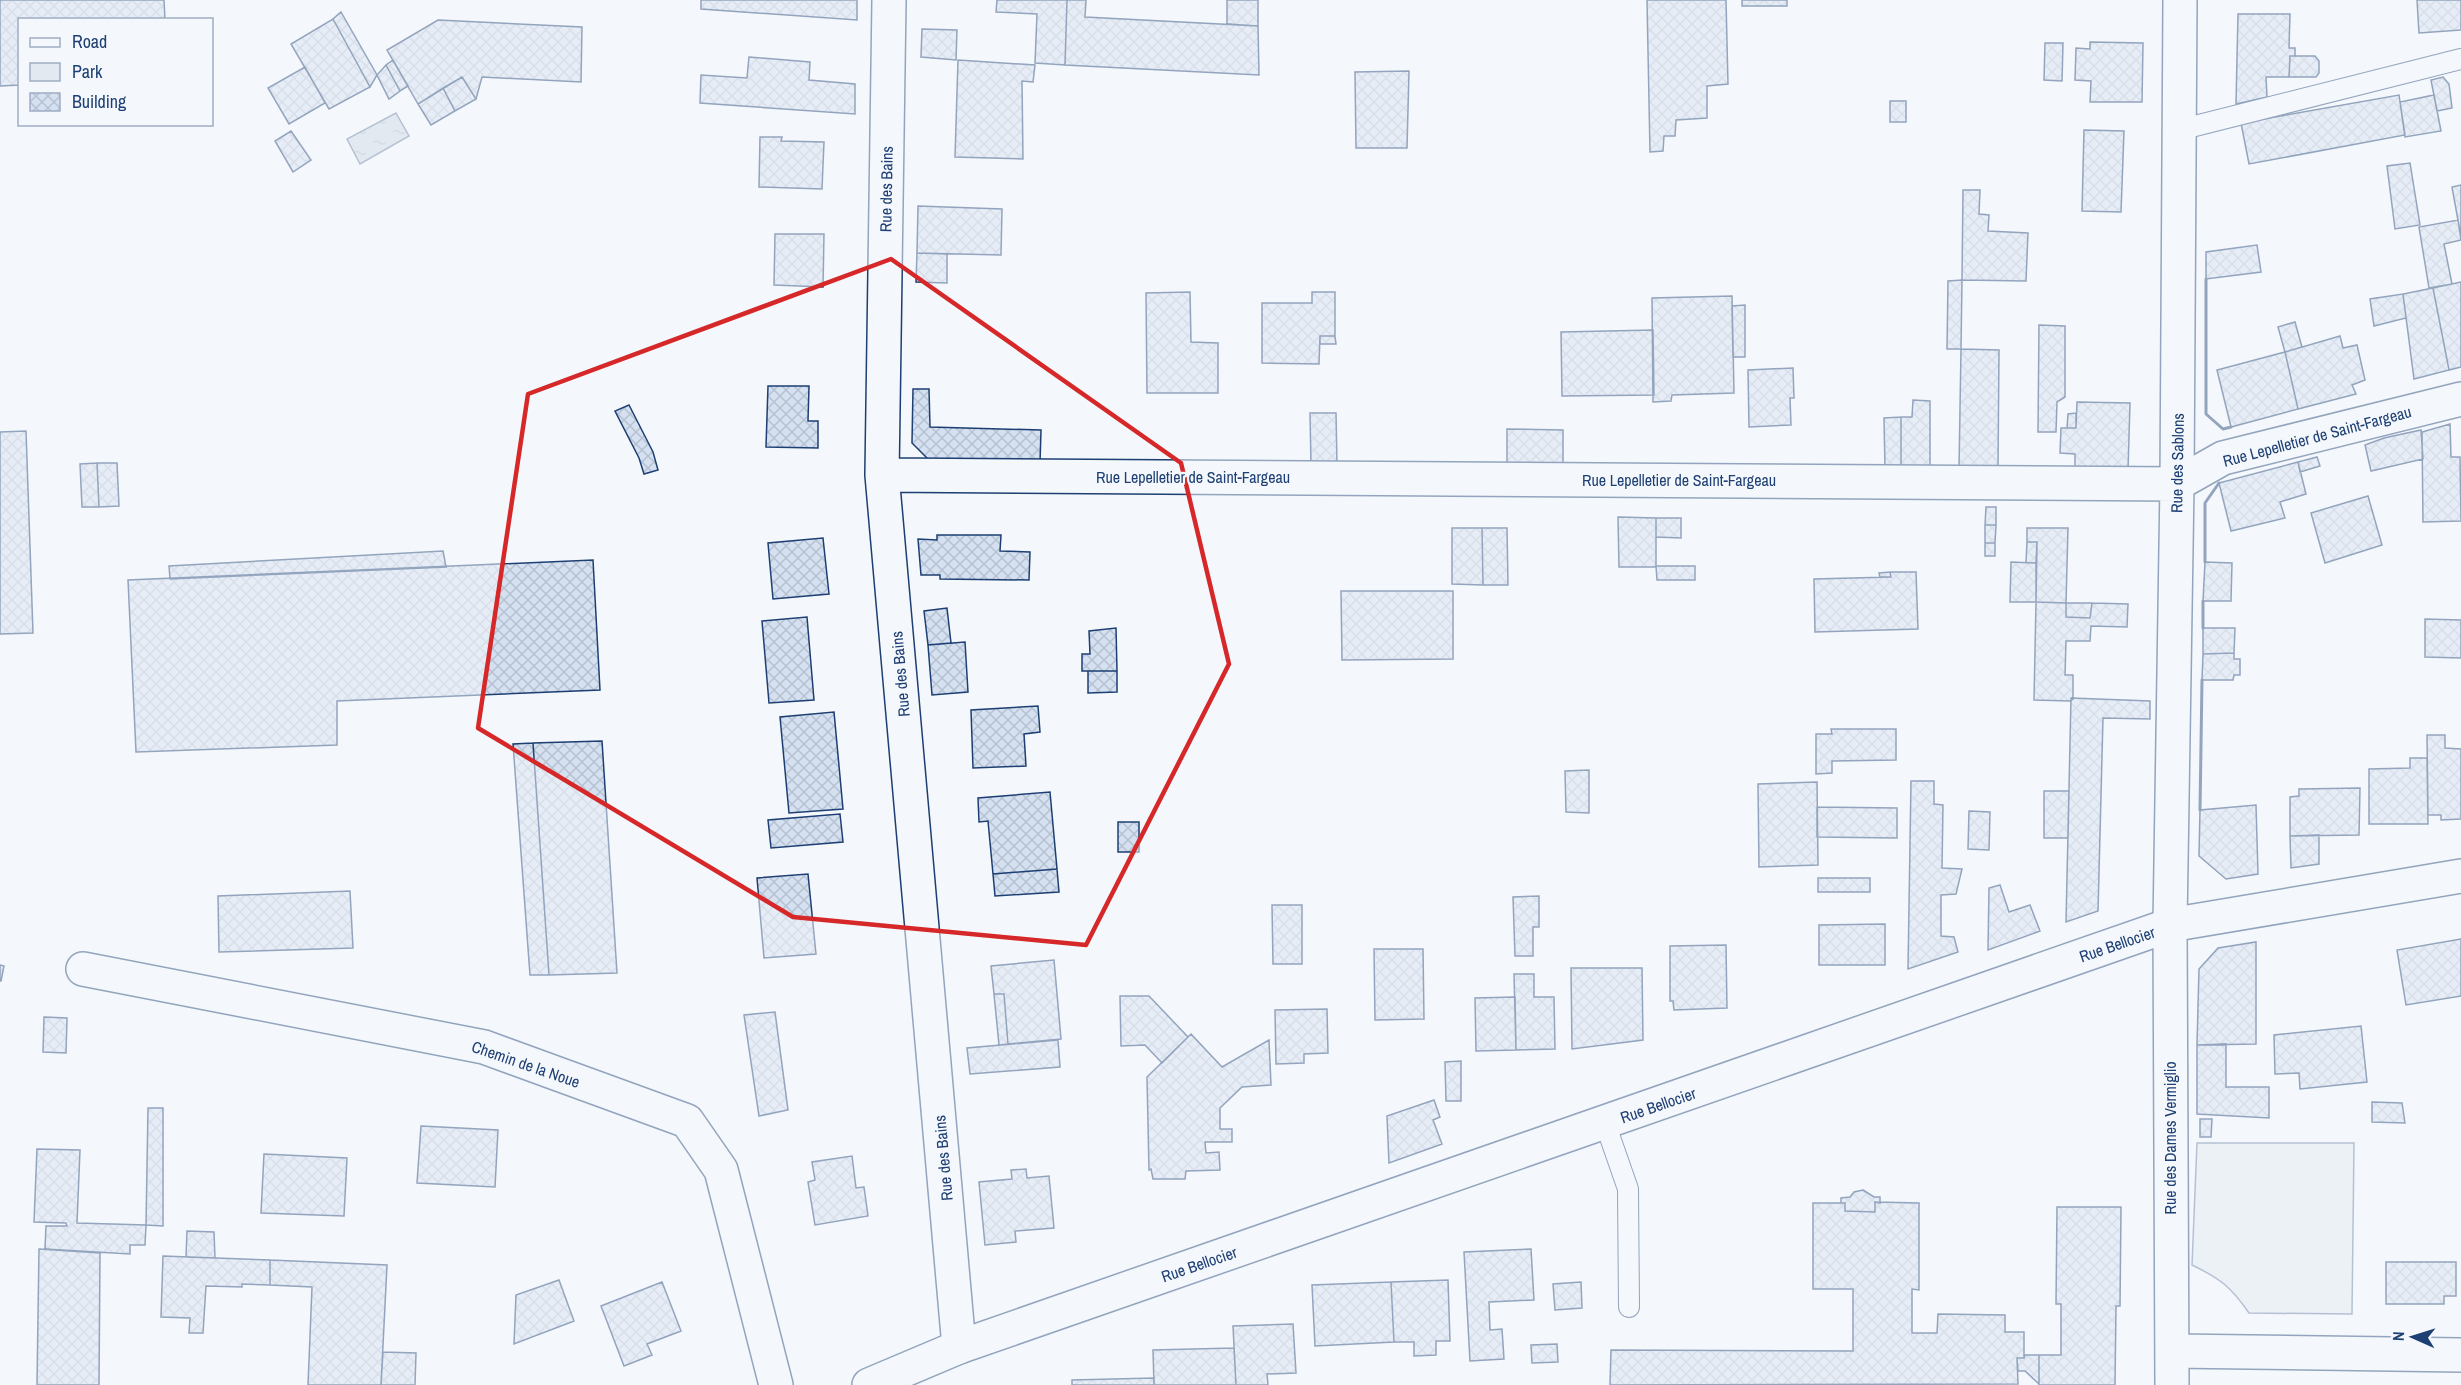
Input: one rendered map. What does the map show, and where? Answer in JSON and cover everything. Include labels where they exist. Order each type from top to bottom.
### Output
[{"type":"street","name":"Rue des Bains","points":[[889,0],[882,475],[959,1347]]},
{"type":"street","name":"Rue des Sablons","points":[[2170,926],[2177,484],[2180,0]]},
{"type":"street","name":"Rue Lepelletier de Saint-Fargeau","points":[[882,475],[2177,484],[2223,458],[2461,399]]},
{"type":"street","name":"Rue Bellocier","points":[[869,1385],[959,1347],[2170,926],[2461,876]]},
{"type":"street","name":"Rue des Dames Vermiglio","points":[[2170,926],[2172,1385]]},
{"type":"street","name":"Chemin de la Noue","points":[[83,969],[484,1047],[687,1121],[721,1170],[776,1385]]},
{"type":"street","points":[[2173,1351],[2461,1355]]},
{"type":"lane","points":[[2180,130],[2461,59]]},
{"type":"lane","points":[[1605,1123],[1628,1189],[1629,1307]]},
{"type":"highlighted area","points":[[891,259],[1181,463],[1229,664],[1086,945],[793,917],[478,728],[528,394]]},
{"type":"green space","points":[[2197,1143],[2354,1143],[2352,1314],[2249,1313],[2225,1284],[2192,1265]]},
{"type":"water","points":[[396,113],[409,136],[360,164],[347,139]]},
{"type":"building","points":[[0,0],[164,0],[165,18],[18,18],[18,85],[0,86]]},
{"type":"building","points":[[701,0],[857,0],[857,20],[701,9]]},
{"type":"building","points":[[997,0],[1067,0],[1065,65],[1035,63],[1037,14],[996,12]]},
{"type":"building","points":[[1067,0],[1086,0],[1085,17],[1258,26],[1259,75],[1065,65]]},
{"type":"building","points":[[1227,0],[1258,0],[1258,26],[1227,24]]},
{"type":"building","points":[[1647,0],[1726,0],[1728,84],[1707,86],[1707,118],[1676,120],[1675,136],[1664,136],[1663,151],[1650,152]]},
{"type":"building","points":[[1742,0],[1787,0],[1787,6],[1742,6]]},
{"type":"building","points":[[2417,0],[2461,0],[2461,30],[2419,33]]},
{"type":"building","points":[[341,12],[377,75],[370,87],[333,19]]},
{"type":"building","points":[[2238,14],[2290,14],[2289,48],[2295,48],[2295,56],[2290,56],[2289,77],[2266,77],[2267,97],[2236,104]]},
{"type":"building","points":[[333,19],[370,87],[329,109],[291,44]]},
{"type":"building","points":[[438,20],[582,27],[581,82],[482,77],[476,99],[462,77],[418,104],[387,50]]},
{"type":"building","points":[[922,29],[957,30],[956,60],[921,57]]},
{"type":"building","points":[[2090,42],[2143,43],[2142,102],[2090,102],[2091,81],[2075,80],[2076,48],[2090,49]]},
{"type":"building","points":[[2045,43],[2063,43],[2062,81],[2044,80]]},
{"type":"building","points":[[2290,56],[2315,56],[2319,61],[2319,73],[2316,77],[2289,77]]},
{"type":"building","points":[[749,57],[810,62],[809,80],[855,84],[855,114],[700,103],[701,75],[747,78]]},
{"type":"building","points":[[393,60],[408,86],[400,91],[386,65]]},
{"type":"building","points":[[958,60],[1035,65],[1033,82],[1022,81],[1023,159],[955,157]]},
{"type":"building","points":[[386,65],[400,91],[389,99],[377,75]]},
{"type":"building","points":[[305,67],[325,103],[289,124],[268,88]]},
{"type":"building","points":[[1409,71],[1407,148],[1356,148],[1355,72]]},
{"type":"building","points":[[462,77],[476,99],[455,111],[443,88]]},
{"type":"building","points":[[2443,77],[2449,84],[2452,108],[2437,111],[2431,80]]},
{"type":"building","points":[[443,88],[455,111],[431,125],[418,104]]},
{"type":"building","points":[[2399,95],[2405,135],[2249,164],[2241,123]]},
{"type":"building","points":[[2434,95],[2441,131],[2405,137],[2400,102]]},
{"type":"building","points":[[1890,101],[1906,101],[1906,122],[1890,122]]},
{"type":"building","points":[[2084,130],[2124,131],[2121,212],[2082,211]]},
{"type":"building","points":[[291,131],[311,160],[293,172],[275,141]]},
{"type":"building","points":[[760,137],[782,137],[781,141],[824,142],[822,189],[759,187]]},
{"type":"building","points":[[2410,163],[2420,225],[2395,229],[2387,166]]},
{"type":"building","points":[[2461,185],[2461,237],[2452,187]]},
{"type":"building","points":[[1963,190],[1980,190],[1979,214],[1989,215],[1988,231],[2028,233],[2026,281],[1962,280]]},
{"type":"building","points":[[918,206],[1002,209],[1001,255],[917,253]]},
{"type":"building","points":[[2458,220],[2461,240],[2444,244],[2452,284],[2429,288],[2419,227]]},
{"type":"building","points":[[775,234],[824,234],[823,287],[774,285]]},
{"type":"building","points":[[2257,245],[2261,272],[2206,279],[2206,252]]},
{"type":"building","points":[[917,253],[947,254],[947,283],[916,282]]},
{"type":"building","points":[[1962,280],[1961,349],[1947,349],[1948,281]]},
{"type":"building","points":[[2461,282],[2461,367],[2449,370],[2433,288]]},
{"type":"building","points":[[2433,288],[2449,370],[2414,379],[2403,294]]},
{"type":"building","points":[[1190,292],[1191,342],[1218,343],[1218,393],[1147,393],[1146,293]]},
{"type":"building","points":[[1312,292],[1335,292],[1335,336],[1320,336],[1319,364],[1262,363],[1262,303],[1312,303]]},
{"type":"building","points":[[2403,294],[2406,318],[2374,326],[2370,299]]},
{"type":"building","points":[[1732,296],[1734,393],[1672,395],[1671,401],[1653,402],[1652,298]]},
{"type":"building","points":[[1745,305],[1745,357],[1733,357],[1732,306]]},
{"type":"building","points":[[2295,322],[2302,347],[2285,352],[2278,327]]},
{"type":"building","points":[[2039,325],[2065,326],[2065,397],[2057,402],[2056,432],[2038,432]]},
{"type":"building","points":[[1653,330],[1654,395],[1562,396],[1561,332]]},
{"type":"building","points":[[1320,336],[1335,336],[1336,344],[1320,344]]},
{"type":"building","points":[[2340,336],[2343,348],[2357,345],[2365,380],[2352,385],[2356,394],[2298,409],[2285,352]]},
{"type":"building","points":[[1961,349],[1999,350],[1998,469],[1959,469]]},
{"type":"building","points":[[2285,352],[2298,409],[2231,427],[2217,370]]},
{"type":"building","points":[[1793,368],[1794,398],[1790,398],[1791,425],[1749,427],[1748,370]]},
{"type":"building","points":[[768,386],[809,386],[808,421],[818,421],[818,448],[766,447]]},
{"type":"building","points":[[913,389],[929,389],[930,427],[1041,430],[1040,463],[931,462],[912,443]]},
{"type":"building","points":[[1913,400],[1930,401],[1930,469],[1901,469],[1901,417],[1912,417]]},
{"type":"building","points":[[2077,402],[2130,403],[2128,470],[2075,470],[2075,454],[2060,453],[2061,428],[2076,428]]},
{"type":"building","points":[[629,405],[653,452],[658,470],[644,474],[639,458],[615,411]]},
{"type":"building","points":[[1310,413],[1336,413],[1337,465],[1311,465]]},
{"type":"building","points":[[2076,413],[2076,428],[2067,428],[2068,414]]},
{"type":"building","points":[[1901,417],[1901,469],[1885,468],[1884,418]]},
{"type":"building","points":[[2450,424],[2451,457],[2460,457],[2461,521],[2423,522],[2422,432]]},
{"type":"building","points":[[1507,429],[1563,430],[1563,465],[1507,465]]},
{"type":"building","points":[[2421,430],[2423,459],[2371,471],[2365,445],[2384,438]]},
{"type":"building","points":[[26,431],[33,633],[0,634],[0,432]]},
{"type":"building","points":[[2317,457],[2320,466],[2300,472],[2298,462]]},
{"type":"building","points":[[2298,462],[2306,494],[2280,502],[2285,518],[2231,531],[2219,483]]},
{"type":"building","points":[[97,463],[99,507],[82,507],[80,464]]},
{"type":"building","points":[[97,463],[117,463],[119,506],[99,507]]},
{"type":"building","points":[[2368,496],[2382,545],[2325,563],[2311,513]]},
{"type":"building","points":[[1986,507],[1996,507],[1996,525],[1985,525]]},
{"type":"building","points":[[1618,517],[1656,518],[1656,567],[1619,567]]},
{"type":"building","points":[[1656,518],[1681,518],[1681,538],[1656,537]]},
{"type":"building","points":[[1985,525],[1996,525],[1995,543],[1985,543]]},
{"type":"building","points":[[1452,528],[1482,528],[1483,585],[1452,584]]},
{"type":"building","points":[[1482,528],[1507,528],[1508,585],[1483,585]]},
{"type":"building","points":[[2027,528],[2068,528],[2066,603],[2036,602],[2037,542],[2027,542]]},
{"type":"building","points":[[937,535],[1001,535],[1000,551],[1030,552],[1029,580],[940,579],[940,575],[921,575],[918,539],[937,540]]},
{"type":"building","points":[[823,538],[829,594],[773,599],[768,543]]},
{"type":"building","points":[[2027,542],[2037,542],[2036,563],[2026,563]]},
{"type":"building","points":[[1985,543],[1995,543],[1995,556],[1985,556]]},
{"type":"building","points":[[443,551],[446,567],[170,579],[169,566]]},
{"type":"building","points":[[593,560],[600,690],[337,701],[337,745],[136,752],[128,580]]},
{"type":"building","points":[[2011,562],[2036,563],[2036,602],[2010,602]]},
{"type":"building","points":[[2205,562],[2232,563],[2231,601],[2203,601]]},
{"type":"building","points":[[1656,566],[1695,566],[1695,580],[1657,580]]},
{"type":"building","points":[[1890,572],[1891,577],[1880,577],[1879,573]]},
{"type":"building","points":[[1890,572],[1916,572],[1918,629],[1815,632],[1814,579],[1891,577]]},
{"type":"building","points":[[1341,591],[1453,591],[1453,659],[1342,660]]},
{"type":"building","points":[[2036,602],[2066,603],[2066,617],[2090,618],[2092,603],[2128,604],[2127,627],[2091,626],[2090,641],[2066,641],[2065,675],[2073,675],[2073,699],[2070,701],[2034,700]]},
{"type":"building","points":[[2066,603],[2092,603],[2090,618],[2066,617]]},
{"type":"building","points":[[947,608],[951,643],[928,645],[924,611]]},
{"type":"building","points":[[807,617],[814,700],[769,703],[762,621]]},
{"type":"building","points":[[2425,619],[2461,620],[2461,658],[2425,657]]},
{"type":"building","points":[[1116,628],[1117,671],[1082,671],[1082,654],[1090,654],[1089,631]]},
{"type":"building","points":[[2203,628],[2235,628],[2234,653],[2203,654]]},
{"type":"building","points":[[965,642],[968,692],[932,695],[928,645]]},
{"type":"building","points":[[2234,653],[2234,659],[2240,659],[2240,675],[2234,675],[2233,680],[2202,680],[2203,654]]},
{"type":"building","points":[[1088,671],[1117,671],[1117,692],[1088,693]]},
{"type":"building","points":[[2071,698],[2150,701],[2150,719],[2103,718],[2098,911],[2066,922]]},
{"type":"building","points":[[1038,706],[1040,732],[1024,734],[1026,766],[973,768],[971,710]]},
{"type":"building","points":[[834,712],[843,809],[789,813],[780,717]]},
{"type":"building","points":[[1831,729],[1896,729],[1896,760],[1832,761],[1832,773],[1816,774],[1816,734],[1832,734]]},
{"type":"building","points":[[2427,735],[2445,735],[2445,748],[2461,749],[2461,819],[2441,820],[2441,815],[2428,815]]},
{"type":"building","points":[[602,741],[617,973],[549,975],[533,743]]},
{"type":"building","points":[[533,743],[549,975],[530,975],[513,744]]},
{"type":"building","points":[[2410,758],[2427,758],[2428,824],[2369,824],[2369,769],[2410,768]]},
{"type":"building","points":[[1589,770],[1589,813],[1566,812],[1565,771]]},
{"type":"building","points":[[1911,781],[1934,781],[1934,804],[1943,805],[1942,868],[1962,869],[1956,894],[1941,895],[1941,936],[1954,937],[1958,952],[1908,969]]},
{"type":"building","points":[[1817,782],[1818,865],[1759,867],[1758,784]]},
{"type":"building","points":[[2360,788],[2359,835],[2290,836],[2290,797],[2299,796],[2299,789]]},
{"type":"building","points":[[2044,791],[2069,791],[2068,838],[2044,838]]},
{"type":"building","points":[[1050,792],[1057,869],[993,874],[988,821],[979,822],[978,798]]},
{"type":"building","points":[[2256,805],[2258,874],[2226,879],[2199,856],[2200,810]]},
{"type":"building","points":[[1817,807],[1897,808],[1897,838],[1817,837]]},
{"type":"building","points":[[1969,811],[1990,812],[1989,850],[1968,849]]},
{"type":"building","points":[[840,814],[843,842],[771,848],[768,820]]},
{"type":"building","points":[[1118,822],[1139,822],[1139,852],[1118,852]]},
{"type":"building","points":[[2319,835],[2319,864],[2291,868],[2290,836]]},
{"type":"building","points":[[1057,869],[1059,892],[995,896],[993,874]]},
{"type":"building","points":[[808,874],[816,954],[764,958],[757,878]]},
{"type":"building","points":[[1818,878],[1870,878],[1870,892],[1818,892]]},
{"type":"building","points":[[2000,885],[2009,912],[2030,905],[2040,931],[1988,950],[1989,888]]},
{"type":"building","points":[[350,891],[353,948],[219,952],[218,896]]},
{"type":"building","points":[[1539,896],[1539,927],[1533,927],[1533,956],[1515,956],[1513,897]]},
{"type":"building","points":[[1272,905],[1302,905],[1302,964],[1273,964]]},
{"type":"building","points":[[1885,924],[1885,965],[1819,965],[1819,925]]},
{"type":"building","points":[[2461,939],[2461,996],[2406,1005],[2397,950]]},
{"type":"building","points":[[2256,942],[2256,1044],[2197,1045],[2199,969],[2218,948]]},
{"type":"building","points":[[1726,945],[1727,1008],[1674,1010],[1673,1001],[1670,1001],[1670,946]]},
{"type":"building","points":[[1374,949],[1423,949],[1424,1019],[1375,1020]]},
{"type":"building","points":[[1054,960],[1061,1039],[1008,1044],[1004,994],[994,994],[991,966]]},
{"type":"building","points":[[0,965],[4,966],[1,981],[0,981]]},
{"type":"building","points":[[1571,968],[1642,968],[1643,1040],[1572,1049]]},
{"type":"building","points":[[1514,974],[1534,974],[1534,997],[1554,997],[1555,1049],[1516,1050]]},
{"type":"building","points":[[994,994],[1004,994],[1008,1044],[999,1045]]},
{"type":"building","points":[[1120,996],[1149,996],[1188,1037],[1162,1063],[1145,1045],[1121,1046]]},
{"type":"building","points":[[1515,997],[1516,1050],[1476,1051],[1475,998]]},
{"type":"building","points":[[1327,1009],[1328,1053],[1304,1054],[1304,1063],[1276,1064],[1275,1010]]},
{"type":"building","points":[[775,1012],[788,1110],[759,1116],[744,1015]]},
{"type":"building","points":[[44,1017],[67,1018],[66,1053],[43,1052]]},
{"type":"building","points":[[2361,1026],[2367,1082],[2300,1089],[2299,1073],[2275,1074],[2274,1035]]},
{"type":"building","points":[[1191,1034],[1222,1067],[1269,1040],[1271,1085],[1242,1087],[1220,1108],[1220,1129],[1232,1129],[1232,1142],[1205,1142],[1206,1153],[1219,1152],[1220,1170],[1186,1171],[1185,1179],[1153,1179],[1151,1169],[1149,1170],[1147,1077]]},
{"type":"building","points":[[1058,1040],[1060,1067],[970,1074],[967,1048]]},
{"type":"building","points":[[2226,1044],[2226,1087],[2269,1087],[2269,1118],[2197,1114],[2197,1045]]},
{"type":"building","points":[[1461,1061],[1461,1101],[1446,1101],[1445,1062]]},
{"type":"building","points":[[1434,1100],[1440,1117],[1433,1120],[1442,1144],[1389,1163],[1387,1116]]},
{"type":"building","points":[[2372,1102],[2402,1103],[2405,1123],[2372,1122]]},
{"type":"building","points":[[148,1108],[163,1108],[163,1226],[146,1225]]},
{"type":"building","points":[[2200,1119],[2212,1119],[2211,1137],[2200,1137]]},
{"type":"building","points":[[421,1126],[498,1130],[495,1187],[417,1183]]},
{"type":"building","points":[[37,1149],[80,1150],[77,1223],[146,1225],[145,1245],[130,1245],[130,1254],[45,1249],[46,1226],[67,1226],[66,1223],[34,1222]]},
{"type":"building","points":[[264,1154],[347,1158],[344,1216],[261,1213]]},
{"type":"building","points":[[852,1156],[856,1188],[864,1187],[868,1216],[815,1225],[808,1182],[815,1180],[812,1162]]},
{"type":"building","points":[[1026,1169],[1027,1178],[1049,1176],[1054,1228],[1015,1231],[1016,1242],[985,1245],[979,1182],[1012,1179],[1011,1170]]},
{"type":"building","points":[[1863,1190],[1874,1197],[1880,1197],[1880,1203],[1875,1202],[1875,1212],[1845,1211],[1845,1203],[1841,1203],[1841,1198],[1850,1197],[1854,1192]]},
{"type":"building","points":[[1875,1202],[1919,1203],[1919,1290],[1912,1289],[1912,1333],[1937,1333],[1938,1314],[2005,1315],[2005,1332],[2024,1332],[2024,1358],[2017,1358],[2018,1384],[1610,1385],[1611,1350],[1853,1351],[1853,1289],[1813,1289],[1813,1203],[1845,1203],[1845,1211],[1875,1212]]},
{"type":"building","points":[[2057,1207],[2121,1207],[2120,1306],[2116,1306],[2115,1385],[2039,1385],[2039,1355],[2061,1355],[2061,1304],[2056,1304]]},
{"type":"building","points":[[187,1231],[214,1232],[215,1258],[186,1257]]},
{"type":"building","points":[[39,1249],[100,1253],[99,1385],[37,1385]]},
{"type":"building","points":[[1531,1249],[1534,1300],[1489,1302],[1490,1330],[1502,1329],[1504,1359],[1470,1361],[1464,1252]]},
{"type":"building","points":[[163,1256],[270,1260],[270,1285],[206,1286],[203,1333],[189,1333],[190,1318],[161,1317]]},
{"type":"building","points":[[270,1260],[387,1265],[381,1385],[308,1385],[312,1287],[270,1285]]},
{"type":"building","points":[[2386,1262],[2456,1262],[2456,1296],[2444,1296],[2444,1304],[2386,1304]]},
{"type":"building","points":[[559,1280],[574,1321],[514,1344],[516,1295]]},
{"type":"building","points":[[1448,1280],[1450,1341],[1436,1341],[1436,1355],[1414,1356],[1414,1342],[1394,1342],[1391,1282]]},
{"type":"building","points":[[662,1282],[681,1331],[647,1344],[652,1355],[624,1366],[601,1306]]},
{"type":"building","points":[[1391,1282],[1394,1342],[1315,1346],[1312,1285]]},
{"type":"building","points":[[1581,1282],[1582,1308],[1555,1310],[1553,1284]]},
{"type":"building","points":[[1293,1324],[1296,1373],[1267,1374],[1268,1385],[1236,1385],[1233,1326]]},
{"type":"building","points":[[1557,1344],[1558,1362],[1532,1363],[1531,1345]]},
{"type":"building","points":[[1234,1348],[1236,1385],[1154,1385],[1153,1350]]},
{"type":"building","points":[[383,1352],[416,1353],[415,1385],[381,1385]]},
{"type":"building","points":[[2025,1355],[2039,1355],[2039,1384],[2025,1371],[2018,1371],[2017,1358],[2024,1358]]},
{"type":"building","points":[[1154,1378],[1154,1385],[1072,1385],[1072,1380]]},
{"type":"wall","points":[[2206,279],[2206,414],[2223,429],[2231,427]]},
{"type":"wall","points":[[2205,562],[2205,503],[2219,483]]},
{"type":"wall","points":[[2203,601],[2203,628]]},
{"type":"wall","points":[[2200,810],[2202,680]]}]
